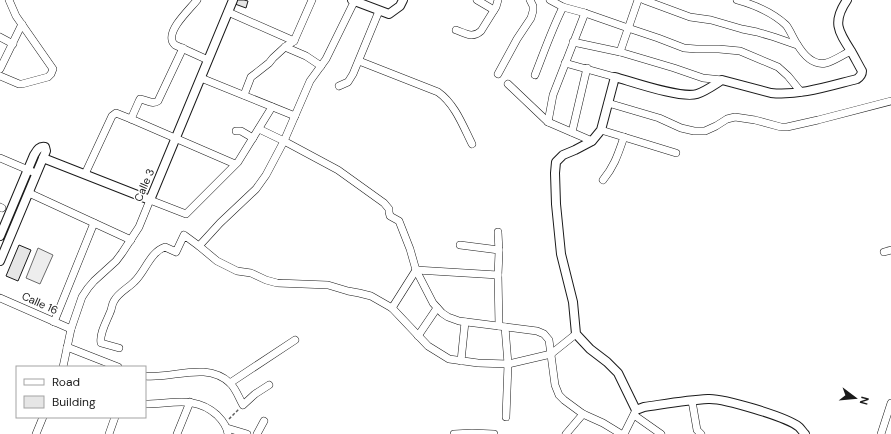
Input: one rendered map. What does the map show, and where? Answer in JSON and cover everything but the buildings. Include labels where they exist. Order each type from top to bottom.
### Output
[{"type":"street","points":[[0,76],[22,84],[48,77],[53,69],[16,16],[9,0]]},
{"type":"street","points":[[196,0],[175,27],[172,34],[172,41],[176,45],[208,60]]},
{"type":"street","name":"Calle 3","points":[[63,366],[71,329],[82,297],[98,276],[116,260],[139,227],[233,0]]},
{"type":"street","points":[[244,95],[251,77],[294,41],[312,0]]},
{"type":"street","points":[[199,246],[220,222],[256,190],[266,175],[284,141],[310,81],[326,59],[354,0],[389,14],[400,6],[403,0]]},
{"type":"street","points":[[477,0],[494,10]]},
{"type":"street","points":[[456,30],[472,36],[477,34],[481,31],[494,10],[498,0]]},
{"type":"street","points":[[498,74],[517,39],[531,18],[533,6],[530,0]]},
{"type":"street","points":[[550,0],[563,7],[585,13],[684,48],[696,50],[719,49],[740,51],[778,67],[788,76],[801,92]]},
{"type":"street","points":[[620,52],[638,0]]},
{"type":"street","points":[[644,0],[690,17],[711,20],[757,32],[797,45]]},
{"type":"street","points":[[737,0],[749,3],[774,16],[786,26],[797,45],[807,58],[813,62],[826,63],[851,51]]},
{"type":"street","points":[[573,42],[620,52],[703,78],[722,80],[771,93],[779,94],[801,92],[856,79],[862,74],[862,71],[842,37],[838,26],[838,18],[841,8],[847,0]]},
{"type":"street","points":[[535,74],[550,39],[554,25],[563,7]]},
{"type":"street","points":[[339,86],[348,82],[353,74],[379,11]]},
{"type":"street","points":[[228,12],[294,41]]},
{"type":"street","points":[[548,122],[553,95],[585,13]]},
{"type":"street","points":[[0,69],[22,24]]},
{"type":"street","points":[[0,38],[12,44]]},
{"type":"street","points":[[285,47],[306,56],[321,66]]},
{"type":"street","points":[[131,119],[140,100],[152,103],[156,103],[158,101],[183,48]]},
{"type":"street","points":[[359,61],[443,95],[460,118],[472,144]]},
{"type":"street","points":[[565,63],[666,91],[690,95],[698,94],[722,80]]},
{"type":"street","points":[[572,132],[586,68]]},
{"type":"street","points":[[615,77],[601,130],[592,141],[563,156],[556,162],[556,204],[561,254],[573,302],[576,334],[590,349],[618,373],[635,412],[661,434]]},
{"type":"street","points":[[200,78],[295,116]]},
{"type":"street","points":[[508,84],[548,122],[592,141]]},
{"type":"street","points":[[608,103],[659,118],[681,128],[694,131],[705,131],[727,119],[736,117],[787,127],[891,101]]},
{"type":"street","points":[[44,158],[186,214],[235,164],[272,107]]},
{"type":"street","points":[[85,174],[112,116],[116,113],[235,164]]},
{"type":"street","points":[[259,129],[338,170],[384,203],[390,216],[398,221],[410,249],[416,270],[433,303],[448,317],[459,321],[537,331],[544,334],[549,340],[556,390],[561,398],[583,414],[622,434],[635,412],[644,407],[710,398],[778,417],[798,426],[805,434]]},
{"type":"street","points":[[236,130],[241,131],[253,138]]},
{"type":"street","points":[[601,130],[676,153]]},
{"type":"street","points":[[603,180],[616,160],[624,137]]},
{"type":"street","points":[[0,236],[34,155],[39,148],[42,146],[45,147],[46,151],[44,158],[0,261]]},
{"type":"street","points":[[0,158],[37,174]]},
{"type":"street","points":[[29,193],[131,240]]},
{"type":"street","points":[[54,322],[94,223]]},
{"type":"street","points":[[498,232],[498,275],[502,327],[508,364],[506,417]]},
{"type":"street","points":[[119,348],[101,343],[114,301],[136,280],[156,252],[161,248],[165,247],[176,252],[184,235],[217,261],[237,271],[252,273],[266,280],[277,283],[328,285],[348,292],[371,296],[392,308],[428,346],[449,359],[478,363],[508,364],[551,354],[576,334]]},
{"type":"street","points":[[460,245],[499,250]]},
{"type":"street","points":[[416,270],[498,275]]},
{"type":"street","points":[[392,308],[416,270]]},
{"type":"street","name":"Calle 16","points":[[0,298],[71,329]]},
{"type":"street","points":[[418,336],[437,308]]},
{"type":"street","points":[[460,361],[465,322]]},
{"type":"street","points":[[230,383],[295,340]]},
{"type":"street","points":[[67,347],[115,366]]},
{"type":"street","points":[[146,376],[152,377],[194,372],[209,373],[230,383],[243,405],[255,394],[269,385]]},
{"type":"street","points":[[692,401],[695,423],[697,430],[701,434]]},
{"type":"street","points":[[177,434],[190,402]]},
{"type":"street","points":[[146,404],[196,403],[206,407],[216,414],[226,428],[247,434]]},
{"type":"street","points":[[881,434],[891,403]]},
{"type":"street","points":[[566,434],[583,414]]},
{"type":"street","points":[[36,434],[43,418]]},
{"type":"street","points":[[109,434],[115,418]]},
{"type":"street","points":[[257,434],[264,421]]},
{"type":"street","points":[[454,434],[494,434]]},
{"type":"path","points":[[226,428],[243,405]]},
{"type":"shaded area","points":[[38,248],[53,255],[40,284],[26,278]]}]
